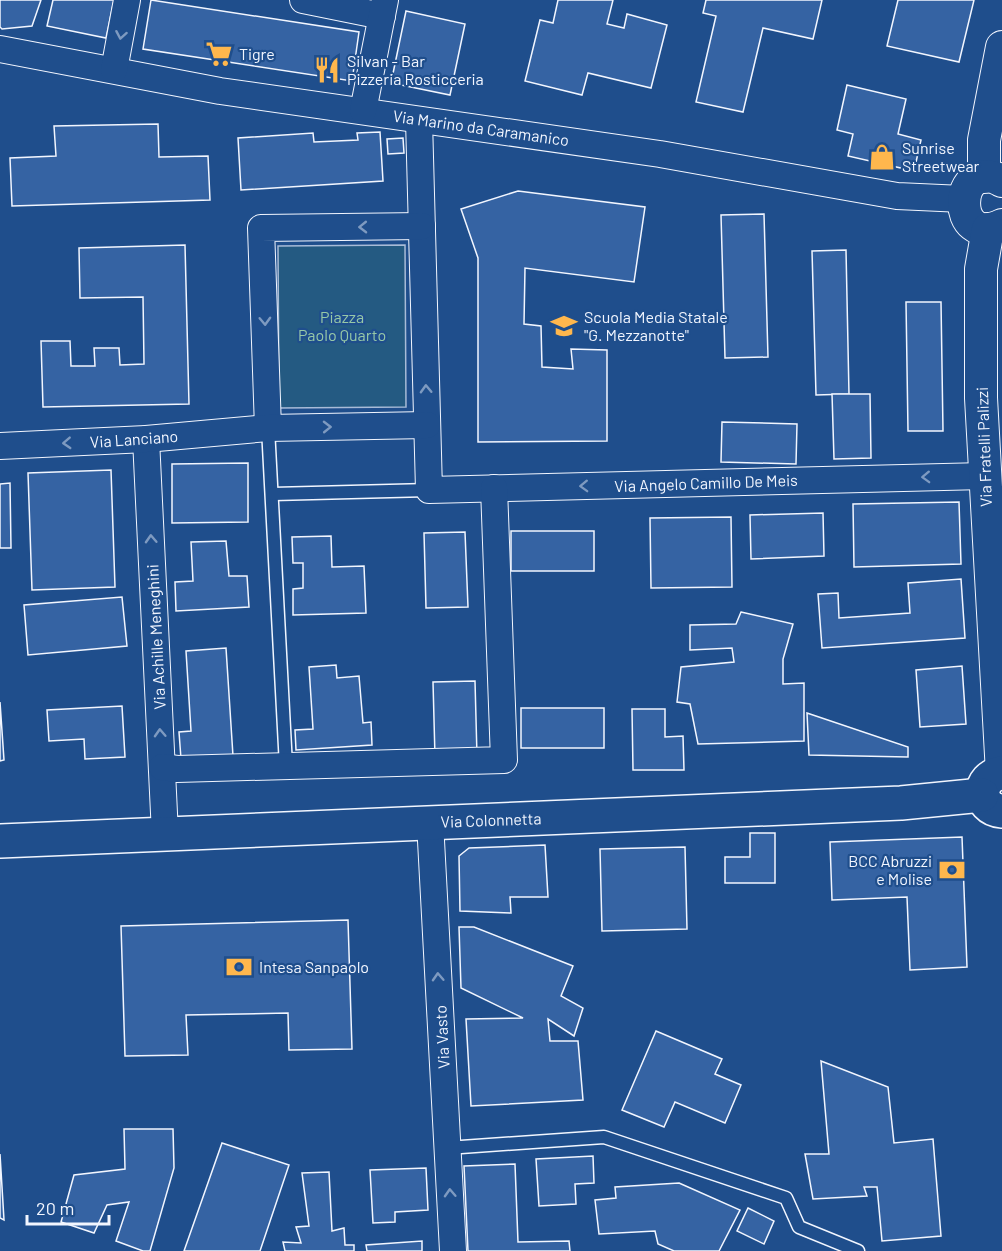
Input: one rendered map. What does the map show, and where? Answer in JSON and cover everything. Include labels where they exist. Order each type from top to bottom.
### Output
[{"type":"main road","name":"Via Colonnetta","points":[[0,841],[901,803],[997,788]]},
{"type":"street","points":[[114,70],[127,0]]},
{"type":"street","points":[[303,0],[384,8],[363,111]]},
{"type":"street","points":[[995,227],[972,223],[966,216],[963,199],[969,185],[993,179],[984,140],[1002,47]]},
{"type":"street","name":"Via Marino da Caramanico","points":[[0,49],[220,91],[660,154],[897,196],[963,199]]},
{"type":"street","points":[[418,120],[429,490]]},
{"type":"street","points":[[422,226],[261,228],[268,428],[427,425]]},
{"type":"street","name":"Via Fratelli Palizzi","points":[[995,227],[981,269],[981,398],[997,788]]},
{"type":"street","name":"Via Lanciano","points":[[0,446],[146,439],[268,428]]},
{"type":"street","name":"Via Achille Meneghini","points":[[146,439],[165,834]]},
{"type":"street","name":"Via Angelo Camillo De Meis","points":[[429,490],[984,476]]},
{"type":"street","points":[[162,767],[177,769],[504,760],[494,488]]},
{"type":"street","name":"Via Vasto","points":[[430,822],[453,1251]]},
{"type":"lane","points":[[268,428],[286,766]]},
{"type":"lane","points":[[273,494],[429,490]]},
{"type":"lane","points":[[447,1148],[604,1137],[786,1198],[799,1227],[858,1251]]},
{"type":"green space","name":"Piazza Paolo Quarto","points":[[405,245],[406,407],[279,408],[278,246]]},
{"type":"building","points":[[0,0],[41,0],[32,26],[2,29],[0,27]]},
{"type":"building","points":[[53,0],[114,0],[106,38],[47,26]]},
{"type":"building","points":[[151,0],[359,32],[352,81],[143,49]]},
{"type":"building","points":[[558,0],[613,0],[607,24],[624,28],[627,14],[667,25],[651,88],[588,73],[582,95],[525,81],[540,20],[553,23]]},
{"type":"building","points":[[706,0],[822,0],[813,39],[763,28],[743,112],[696,102],[716,16],[703,13]]},
{"type":"building","points":[[898,0],[974,0],[959,62],[887,46]]},
{"type":"building","points":[[406,11],[465,24],[450,95],[391,83]]},
{"type":"building","points":[[847,85],[906,99],[898,134],[921,140],[914,171],[848,156],[853,134],[837,130]]},
{"type":"building","points":[[158,124],[159,157],[208,156],[210,200],[12,206],[10,158],[56,156],[54,126]]},
{"type":"building","points":[[380,132],[383,181],[241,190],[238,138],[313,133],[314,142],[358,140],[357,133]]},
{"type":"building","points":[[403,138],[404,153],[388,154],[387,139]]},
{"type":"building","points":[[518,191],[645,207],[634,282],[525,268],[524,324],[541,326],[542,367],[573,369],[571,349],[607,350],[607,441],[478,442],[478,258],[461,209]]},
{"type":"building","points":[[764,214],[768,357],[725,358],[721,215]]},
{"type":"building","points":[[185,245],[189,404],[43,407],[41,341],[70,341],[71,366],[95,366],[94,348],[119,348],[120,365],[144,364],[143,297],[80,298],[79,248]]},
{"type":"building","points":[[846,250],[849,394],[816,395],[812,251]]},
{"type":"building","points":[[906,302],[941,302],[943,431],[908,431]]},
{"type":"building","points":[[832,394],[870,394],[871,458],[834,459]]},
{"type":"building","points":[[722,422],[797,424],[796,464],[721,462]]},
{"type":"building","points":[[248,463],[248,522],[172,523],[172,464]]},
{"type":"building","points":[[111,470],[115,587],[32,590],[28,473]]},
{"type":"building","points":[[10,483],[11,548],[0,548],[0,484]]},
{"type":"building","points":[[959,502],[961,564],[854,567],[853,504]]},
{"type":"building","points":[[823,513],[824,556],[751,559],[750,515]]},
{"type":"building","points":[[731,517],[732,587],[651,588],[650,518]]},
{"type":"building","points":[[511,531],[594,531],[594,571],[511,571]]},
{"type":"building","points":[[465,532],[468,607],[426,608],[424,533]]},
{"type":"building","points":[[331,536],[332,567],[364,566],[366,613],[293,615],[293,589],[303,588],[303,563],[293,563],[292,537]]},
{"type":"building","points":[[226,541],[229,576],[247,576],[249,607],[176,611],[175,582],[193,581],[191,542]]},
{"type":"building","points":[[961,579],[965,638],[822,648],[818,594],[838,593],[839,618],[910,613],[908,583]]},
{"type":"building","points":[[122,597],[127,646],[28,655],[24,605]]},
{"type":"building","points":[[741,612],[793,624],[783,659],[783,684],[804,683],[804,741],[698,744],[690,704],[677,702],[681,667],[734,662],[732,648],[690,650],[690,625],[736,624]]},
{"type":"building","points":[[226,648],[233,756],[181,759],[179,732],[191,731],[186,651]]},
{"type":"building","points":[[336,665],[337,678],[359,676],[363,723],[371,722],[372,745],[296,750],[295,730],[313,729],[309,667]]},
{"type":"building","points":[[962,666],[966,724],[920,727],[916,670]]},
{"type":"building","points":[[475,681],[477,756],[435,757],[433,682]]},
{"type":"building","points":[[0,702],[4,760],[0,761]]},
{"type":"building","points":[[122,706],[125,757],[85,759],[84,739],[49,741],[47,710]]},
{"type":"building","points":[[521,708],[604,708],[604,748],[521,748]]},
{"type":"building","points":[[632,709],[665,709],[665,737],[683,736],[684,770],[633,770]]},
{"type":"building","points":[[807,713],[908,747],[908,757],[809,755]]},
{"type":"building","points":[[750,833],[775,833],[775,883],[725,883],[725,857],[750,857]]},
{"type":"building","points":[[962,837],[967,967],[910,970],[907,897],[832,900],[830,842]]},
{"type":"building","points":[[545,845],[548,897],[510,897],[511,913],[460,911],[459,856],[469,848]]},
{"type":"building","points":[[685,847],[687,929],[602,931],[600,849]]},
{"type":"building","points":[[348,920],[352,1049],[289,1050],[288,1013],[186,1015],[188,1055],[125,1056],[121,926]]},
{"type":"building","points":[[459,927],[474,927],[573,966],[561,996],[583,1008],[574,1036],[548,1019],[550,1041],[578,1041],[583,1100],[471,1106],[466,1019],[523,1018],[461,988]]},
{"type":"building","points":[[656,1031],[722,1059],[715,1074],[741,1085],[725,1123],[675,1102],[664,1127],[622,1110]]},
{"type":"building","points":[[821,1061],[888,1087],[894,1143],[933,1139],[941,1236],[882,1241],[877,1187],[864,1187],[867,1196],[813,1199],[805,1154],[829,1154]]},
{"type":"building","points":[[124,1129],[173,1129],[174,1168],[150,1251],[143,1251],[116,1241],[129,1202],[107,1205],[94,1233],[61,1222],[74,1175],[125,1169]]},
{"type":"building","points":[[222,1143],[289,1165],[260,1251],[184,1251]]},
{"type":"building","points":[[0,1154],[4,1220],[0,1218]]},
{"type":"building","points":[[593,1156],[594,1183],[575,1184],[576,1204],[539,1206],[536,1159]]},
{"type":"building","points":[[515,1164],[518,1242],[569,1241],[570,1251],[468,1251],[464,1166]]},
{"type":"building","points":[[426,1168],[428,1210],[395,1212],[395,1222],[373,1223],[370,1170]]},
{"type":"building","points":[[329,1172],[332,1231],[344,1228],[345,1245],[354,1245],[354,1251],[285,1251],[283,1242],[301,1243],[296,1227],[309,1226],[302,1173]]},
{"type":"building","points":[[679,1183],[740,1210],[719,1251],[674,1251],[658,1244],[655,1231],[599,1234],[595,1200],[616,1198],[615,1187]]},
{"type":"building","points":[[748,1208],[774,1221],[764,1244],[737,1231]]},
{"type":"building","points":[[422,1241],[422,1251],[367,1251],[366,1245]]},
{"type":"place","name":"Tigre","points":[[219,54]]},
{"type":"place","name":"Silvan - Bar Pizzeria Rosticceria","points":[[327,70]]},
{"type":"place","name":"Sunrise Streetwear","points":[[882,157]]},
{"type":"place","name":"Scuola Media Statale \"G. Mezzanotte\"","points":[[564,326]]},
{"type":"place","name":"BCC Abruzzi e Molise","points":[[952,870]]},
{"type":"place","name":"Intesa Sanpaolo","points":[[239,967]]}]
